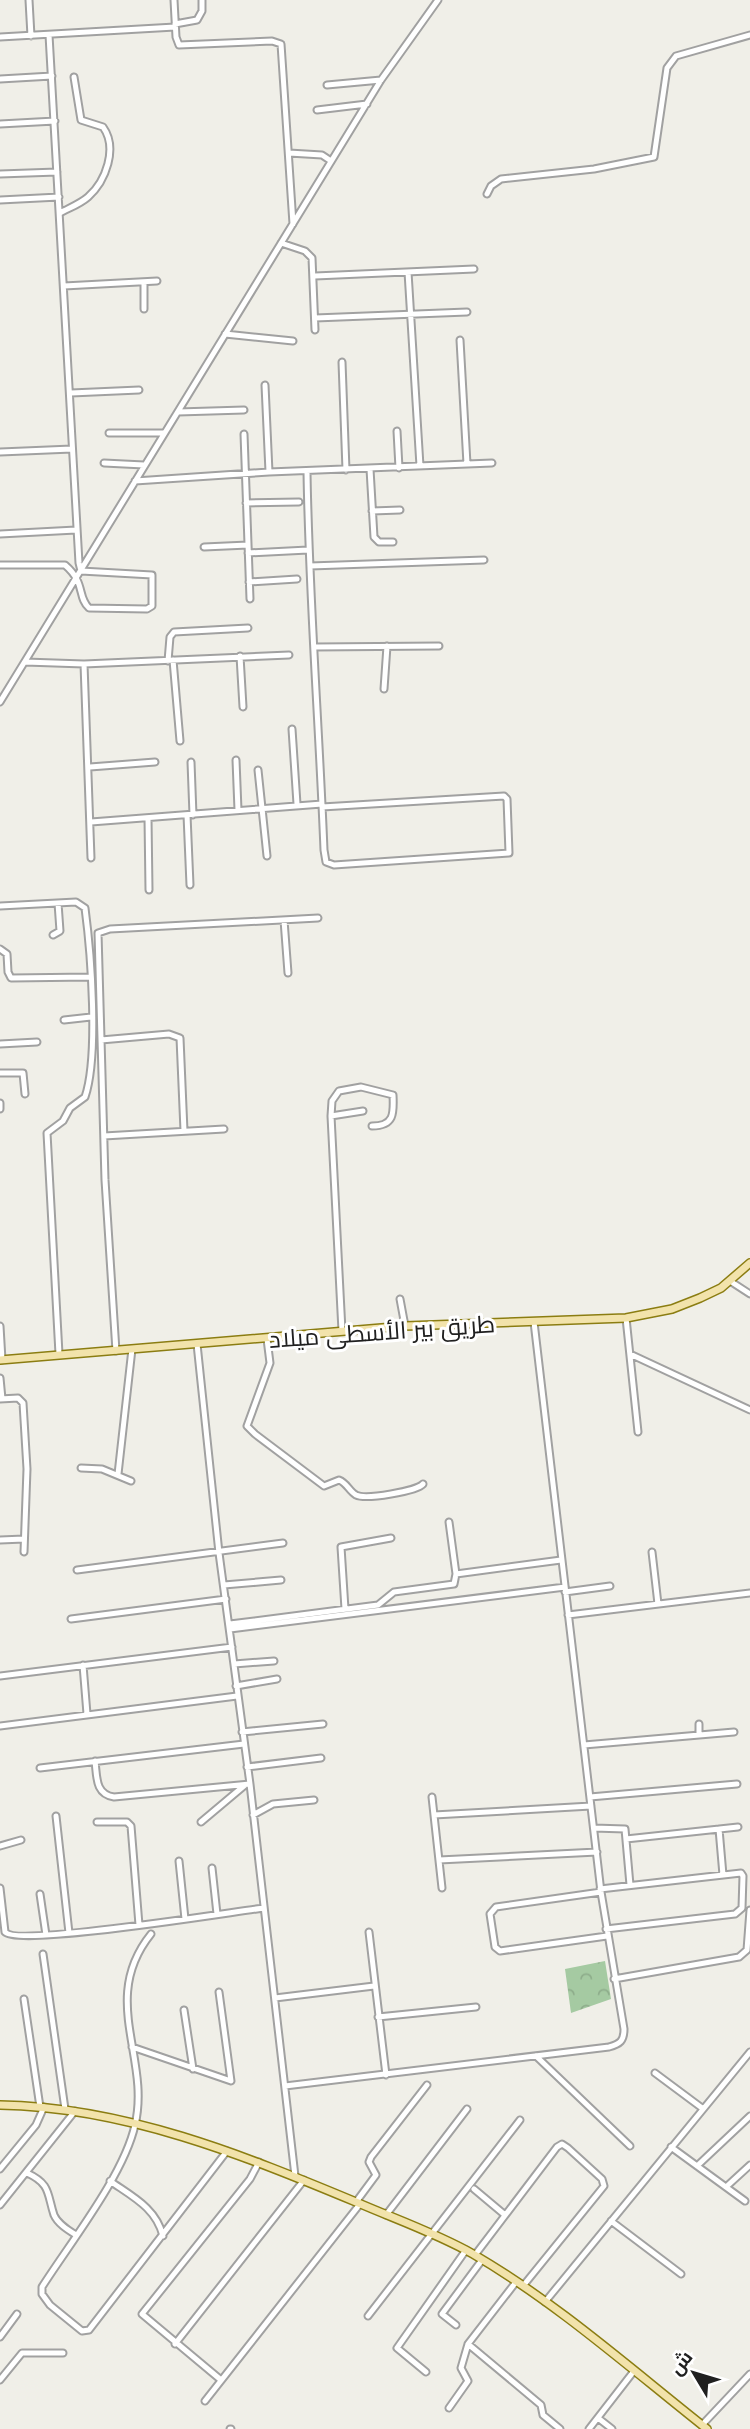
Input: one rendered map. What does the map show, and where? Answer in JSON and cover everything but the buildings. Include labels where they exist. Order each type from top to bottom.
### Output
[{"type":"main road","name":"طريق بير الأسطى ميلاد","points":[[1,1360],[405,1326],[626,1318],[672,1309],[730,1281],[750,1263]]},
{"type":"main road","points":[[0,2105],[75,2111],[136,2124],[227,2151],[295,2176],[431,2233],[475,2255],[520,2284],[702,2425]]},
{"type":"street","points":[[29,0],[31,36]]},
{"type":"street","points":[[174,0],[179,45],[272,41],[281,44],[293,224]]},
{"type":"street","points":[[0,37],[175,25],[197,20],[202,11],[202,0]]},
{"type":"street","points":[[0,702],[381,80],[438,0]]},
{"type":"street","points":[[0,565],[58,563],[79,574],[152,575],[152,606],[147,609],[89,608],[84,604],[79,574],[76,530],[71,393],[49,34]]},
{"type":"street","points":[[487,194],[491,186],[502,179],[594,169],[654,157],[667,68],[676,55],[750,35]]},
{"type":"street","points":[[0,79],[52,76]]},
{"type":"street","points":[[60,213],[83,201],[94,190],[106,168],[110,153],[109,138],[103,127],[86,123],[80,117],[74,77]]},
{"type":"street","points":[[327,85],[381,80]]},
{"type":"street","points":[[317,110],[367,104]]},
{"type":"street","points":[[0,124],[55,121]]},
{"type":"street","points":[[289,153],[322,155],[331,161]]},
{"type":"street","points":[[0,174],[57,172]]},
{"type":"street","points":[[0,200],[59,197]]},
{"type":"street","points":[[281,243],[311,254],[315,276],[315,330]]},
{"type":"street","points":[[315,276],[474,269]]},
{"type":"street","points":[[408,272],[420,466]]},
{"type":"street","points":[[64,286],[157,281]]},
{"type":"street","points":[[144,282],[144,309]]},
{"type":"street","points":[[316,318],[467,312]]},
{"type":"street","points":[[225,334],[293,341]]},
{"type":"street","points":[[460,340],[467,464]]},
{"type":"street","points":[[342,362],[346,470]]},
{"type":"street","points":[[265,385],[269,472]]},
{"type":"street","points":[[71,393],[139,390]]},
{"type":"street","points":[[178,412],[244,410]]},
{"type":"street","points":[[397,432],[399,468]]},
{"type":"street","points":[[108,433],[163,433]]},
{"type":"street","points":[[244,434],[250,599]]},
{"type":"street","points":[[0,452],[72,450]]},
{"type":"street","points":[[104,463],[144,465]]},
{"type":"street","points":[[135,481],[269,472],[492,463]]},
{"type":"street","points":[[370,470],[375,540],[393,542]]},
{"type":"street","points":[[91,822],[297,804],[322,805],[504,796],[507,799],[509,853],[331,866],[324,858],[322,805],[315,646],[308,550],[307,472]]},
{"type":"street","points":[[246,503],[299,502]]},
{"type":"street","points":[[372,511],[401,510]]},
{"type":"street","points":[[0,534],[76,530]]},
{"type":"street","points":[[204,547],[248,545]]},
{"type":"street","points":[[248,553],[308,550]]},
{"type":"street","points":[[310,566],[484,561]]},
{"type":"street","points":[[250,582],[297,579]]},
{"type":"street","points":[[180,741],[170,638],[174,632],[248,628]]},
{"type":"street","points":[[315,646],[439,646]]},
{"type":"street","points":[[384,689],[387,646]]},
{"type":"street","points":[[25,662],[84,664],[289,655]]},
{"type":"street","points":[[240,656],[243,707]]},
{"type":"street","points":[[84,664],[90,766],[91,858]]},
{"type":"street","points":[[292,729],[297,804]]},
{"type":"street","points":[[236,760],[239,810]]},
{"type":"street","points":[[90,766],[155,762]]},
{"type":"street","points":[[190,885],[191,762]]},
{"type":"street","points":[[258,769],[267,856]]},
{"type":"street","points":[[148,818],[149,890]]},
{"type":"street","points":[[0,906],[76,902],[85,908],[91,1017],[91,1059],[86,1094],[47,1133],[59,1354]]},
{"type":"street","points":[[53,935],[60,931],[58,903]]},
{"type":"street","points":[[116,1351],[104,1136],[97,939],[101,930],[318,918]]},
{"type":"street","points":[[284,920],[288,973]]},
{"type":"street","points":[[0,950],[7,954],[8,972],[12,978],[90,977]]},
{"type":"street","points":[[64,1020],[91,1017]]},
{"type":"street","points":[[101,1040],[169,1034],[180,1038],[184,1131]]},
{"type":"street","points":[[0,1044],[37,1042]]},
{"type":"street","points":[[0,1073],[23,1073],[25,1094]]},
{"type":"street","points":[[342,1331],[331,1116],[332,1101],[341,1090],[369,1088],[393,1095],[394,1113],[391,1120],[384,1125],[372,1126]]},
{"type":"street","points":[[0,1103],[0,1109]]},
{"type":"street","points":[[331,1116],[363,1111]]},
{"type":"street","points":[[104,1136],[224,1129]]},
{"type":"street","points":[[730,1281],[750,1294]]},
{"type":"street","points":[[401,1299],[405,1326]]},
{"type":"street","points":[[626,1318],[638,1432]]},
{"type":"street","points":[[285,2086],[609,2047],[621,2042],[624,2029],[601,1891],[534,1322]]},
{"type":"street","points":[[0,1326],[1,1360]]},
{"type":"street","points":[[267,1339],[270,1363],[247,1426],[255,1434],[324,1486],[339,1480],[346,1482],[356,1496],[373,1497],[414,1490],[423,1484]]},
{"type":"street","points":[[197,1344],[219,1553],[295,2176]]},
{"type":"street","points":[[118,1474],[132,1349]]},
{"type":"street","points":[[630,1354],[750,1410]]},
{"type":"street","points":[[0,1378],[1,1399],[18,1398],[23,1403],[27,1469],[23,1552]]},
{"type":"street","points":[[81,1468],[118,1474],[131,1481]]},
{"type":"street","points":[[230,1626],[378,1605],[394,1592],[454,1584],[456,1574],[449,1521]]},
{"type":"street","points":[[345,1609],[341,1547],[391,1538]]},
{"type":"street","points":[[0,1541],[24,1539]]},
{"type":"street","points":[[77,1570],[283,1543]]},
{"type":"street","points":[[652,1552],[658,1604]]},
{"type":"street","points":[[456,1574],[561,1560]]},
{"type":"street","points":[[224,1585],[281,1580]]},
{"type":"street","points":[[230,1626],[610,1586]]},
{"type":"street","points":[[568,1615],[750,1593]]},
{"type":"street","points":[[71,1619],[226,1599]]},
{"type":"street","points":[[0,1676],[232,1647]]},
{"type":"street","points":[[234,1664],[274,1661]]},
{"type":"street","points":[[83,1665],[88,1714]]},
{"type":"street","points":[[236,1686],[278,1679]]},
{"type":"street","points":[[0,1726],[237,1696]]},
{"type":"street","points":[[242,1732],[323,1724]]},
{"type":"street","points":[[699,1724],[699,1735]]},
{"type":"street","points":[[584,1745],[734,1732]]},
{"type":"street","points":[[40,1768],[244,1744]]},
{"type":"street","points":[[247,1767],[321,1758]]},
{"type":"street","points":[[95,1761],[99,1789],[108,1796],[247,1785]]},
{"type":"street","points":[[590,1797],[737,1784]]},
{"type":"street","points":[[201,1822],[247,1785]]},
{"type":"street","points":[[432,1797],[442,1888]]},
{"type":"street","points":[[253,1815],[273,1804],[314,1800]]},
{"type":"street","points":[[434,1815],[591,1806]]},
{"type":"street","points":[[56,1816],[69,1933]]},
{"type":"street","points":[[96,1822],[127,1822],[131,1826],[139,1925]]},
{"type":"street","points":[[594,1828],[623,1827],[630,1885]]},
{"type":"street","points":[[626,1839],[738,1827]]},
{"type":"street","points":[[719,1829],[723,1875]]},
{"type":"street","points":[[0,1846],[21,1840]]},
{"type":"street","points":[[439,1860],[597,1852]]},
{"type":"street","points":[[179,1861],[185,1919]]},
{"type":"street","points":[[212,1868],[217,1914]]},
{"type":"street","points":[[723,1875],[743,1875],[742,1908],[738,1912],[500,1951],[495,1947],[491,1912],[496,1907],[630,1885],[723,1875]]},
{"type":"street","points":[[0,1888],[5,1932],[14,1937]]},
{"type":"street","points":[[40,1894],[46,1935]]},
{"type":"street","points":[[0,1939],[139,1925],[264,1908]]},
{"type":"street","points":[[614,1979],[739,1957],[747,1950],[750,1910]]},
{"type":"street","points":[[369,1931],[386,2075]]},
{"type":"street","points":[[151,1934],[135,1957],[127,1985],[137,2102],[136,2124],[110,2181],[41,2292],[50,2305],[85,2332],[93,2327],[227,2151]]},
{"type":"street","points":[[43,1954],[65,2109]]},
{"type":"street","points":[[275,1998],[374,1986]]},
{"type":"street","points":[[132,2047],[228,2082],[232,2079],[219,1992]]},
{"type":"street","points":[[0,2169],[36,2125],[42,2107],[24,1998]]},
{"type":"street","points":[[378,2017],[476,2007]]},
{"type":"street","points":[[184,2010],[193,2069]]},
{"type":"street","points":[[545,2302],[750,2052]]},
{"type":"street","points":[[536,2056],[630,2146]]},
{"type":"street","points":[[656,2073],[702,2108]]},
{"type":"street","points":[[205,2401],[358,2203],[376,2175],[369,2162],[370,2157],[427,2085]]},
{"type":"street","points":[[386,2215],[467,2109]]},
{"type":"street","points":[[0,2205],[75,2111]]},
{"type":"street","points":[[697,2166],[750,2116]]},
{"type":"street","points":[[368,2316],[520,2120]]},
{"type":"street","points":[[449,2408],[468,2381],[461,2368],[468,2344],[600,2194],[604,2186],[602,2179],[562,2144],[556,2147],[475,2255]]},
{"type":"street","points":[[671,2147],[745,2201]]},
{"type":"street","points":[[221,2380],[175,2344],[142,2313],[250,2179],[259,2162]]},
{"type":"street","points":[[726,2188],[750,2165]]},
{"type":"street","points":[[27,2172],[50,2192],[56,2218],[76,2235]]},
{"type":"street","points":[[175,2344],[304,2180]]},
{"type":"street","points":[[110,2181],[149,2208],[160,2224],[163,2236]]},
{"type":"street","points":[[474,2189],[505,2215]]},
{"type":"street","points":[[611,2221],[681,2274]]},
{"type":"street","points":[[426,2372],[397,2348],[466,2250]]},
{"type":"street","points":[[456,2325],[442,2314],[482,2260]]},
{"type":"street","points":[[0,2337],[17,2314]]},
{"type":"street","points":[[468,2344],[541,2405],[544,2415],[560,2429]]},
{"type":"street","points":[[0,2380],[22,2353],[63,2353]]},
{"type":"street","points":[[589,2429],[634,2371]]},
{"type":"street","points":[[691,2429],[702,2425],[750,2374]]},
{"type":"street","points":[[598,2418],[612,2429]]},
{"type":"green space","points":[[605,1961],[611,1999],[571,2013],[565,1969]]}]
